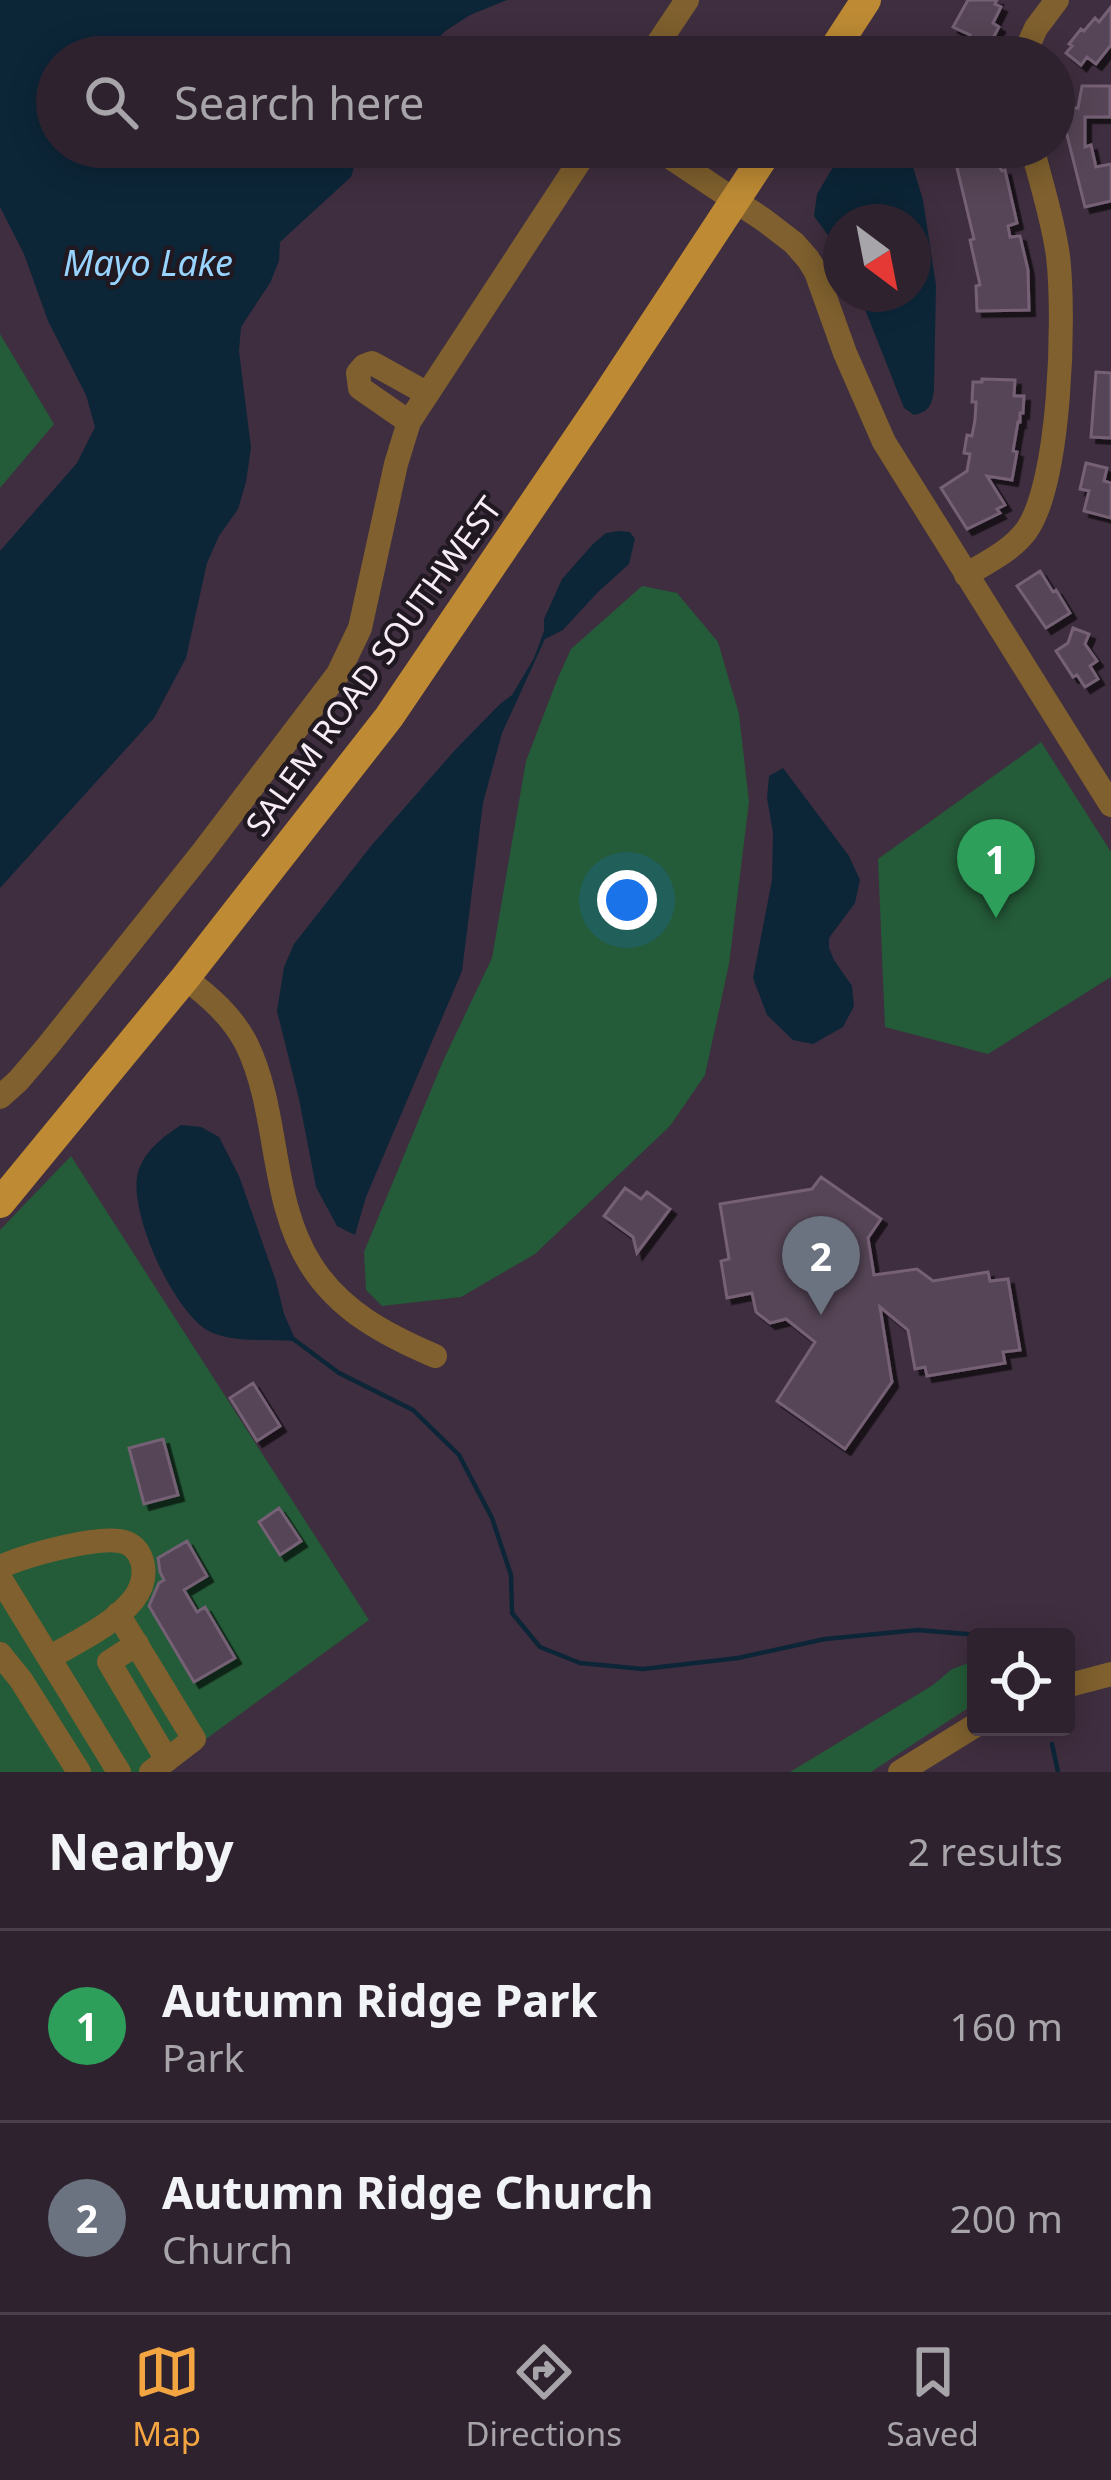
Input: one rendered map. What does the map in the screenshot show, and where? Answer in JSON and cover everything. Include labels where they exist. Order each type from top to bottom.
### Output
[{"type":"main road","points":[[843,36],[866,0]]},
{"type":"main road","name":"SALEM ROAD SOUTHWEST","points":[[0,1203],[185,978],[420,674],[756,168]]},
{"type":"street","points":[[663,36],[687,0]]},
{"type":"street","points":[[1032,36],[1057,0]]},
{"type":"street","points":[[0,1097],[47,1047],[338,674],[360,628],[409,422],[575,168]]},
{"type":"street","points":[[686,168],[794,242],[808,259],[877,430],[1111,805]]},
{"type":"street","points":[[967,575],[1006,550],[1027,529],[1039,508],[1050,468],[1059,352],[1058,260],[1037,168]]},
{"type":"street","points":[[409,422],[360,388],[358,373],[372,363],[426,393]]},
{"type":"street","points":[[185,978],[215,1002],[246,1043],[261,1089],[284,1198],[308,1261],[359,1317],[434,1356]]},
{"type":"street","points":[[0,1568],[16,1560],[112,1540],[126,1543],[141,1559],[142,1582],[136,1595],[118,1614],[49,1658]]},
{"type":"street","points":[[0,1578],[118,1772]]},
{"type":"street","points":[[118,1614],[194,1739],[159,1766]]},
{"type":"street","points":[[0,1654],[79,1772]]},
{"type":"street","points":[[1075,1684],[1111,1674]]},
{"type":"street","points":[[901,1772],[967,1731]]},
{"type":"green space","points":[[0,334],[54,424],[0,488]]},
{"type":"green space","points":[[642,586],[677,593],[718,642],[739,714],[749,802],[729,964],[705,1075],[670,1126],[535,1254],[461,1297],[382,1306],[366,1290],[364,1252],[443,1061],[492,958],[526,761],[571,649]]},
{"type":"green space","points":[[1041,742],[1111,852],[1111,977],[988,1054],[885,1027],[878,859]]},
{"type":"green space","points":[[71,1156],[369,1620],[161,1772],[0,1772],[0,1230]]},
{"type":"green space","points":[[967,1664],[967,1709],[871,1772],[790,1772],[933,1685]]},
{"type":"water","name":"Mayo Lake","points":[[0,0],[507,0],[470,15],[440,36],[36,36],[36,168],[354,168],[351,177],[280,242],[270,283],[241,327],[239,351],[251,448],[246,482],[238,509],[207,563],[186,658],[154,718],[0,888],[0,551],[77,463],[95,427],[86,395],[48,321],[24,254],[0,207]]},
{"type":"water","points":[[832,168],[913,168],[924,204],[823,204],[823,228],[814,216],[817,194]]},
{"type":"water","points":[[931,252],[936,285],[934,389],[924,412],[914,415],[904,408],[866,312],[931,312]]},
{"type":"water","points":[[630,532],[635,539],[629,564],[563,630],[545,639],[502,733],[483,803],[462,971],[366,1197],[355,1235],[337,1226],[316,1187],[277,1011],[284,967],[294,944],[371,846],[455,750],[512,695],[534,658],[544,619],[562,579],[606,533]]},
{"type":"water","points":[[783,768],[849,856],[860,880],[855,903],[829,938],[834,960],[852,986],[854,1006],[843,1027],[813,1044],[793,1040],[767,1015],[753,978],[772,880],[769,776]]},
{"type":"water","points":[[181,1125],[201,1127],[219,1137],[239,1176],[296,1341],[213,1333],[199,1324],[170,1286],[140,1212],[138,1172],[161,1139]]},
{"type":"building","points":[[968,0],[997,0],[995,4],[1001,7],[993,23],[999,27],[994,36],[970,36],[953,27]]},
{"type":"building","points":[[1111,7],[1111,45],[1096,64],[1087,57],[1081,65],[1075,60],[1075,36],[1095,18],[1099,22]]},
{"type":"building","points":[[1082,86],[1110,86],[1110,117],[1085,117],[1085,147],[1091,145],[1096,167],[1111,164],[1111,201],[1085,207],[1075,167]]},
{"type":"building","points":[[957,168],[1000,168],[1005,170],[1017,223],[1008,226],[1010,237],[1020,236],[1028,270],[1029,310],[977,311],[976,286],[980,285],[970,240],[974,239]]},
{"type":"building","points":[[1096,372],[1111,373],[1111,438],[1091,437]]},
{"type":"building","points":[[1015,380],[1014,396],[1024,396],[1023,413],[1013,451],[1017,452],[1012,480],[987,476],[1005,505],[997,509],[1000,513],[967,529],[941,488],[967,471],[970,454],[964,453],[975,420],[973,382]]},
{"type":"building","points":[[1086,463],[1107,468],[1104,481],[1111,483],[1111,518],[1084,511],[1089,491],[1080,489]]},
{"type":"building","points":[[1040,571],[1070,613],[1046,628],[1017,586]]},
{"type":"building","points":[[1073,628],[1089,634],[1085,644],[1097,661],[1090,666],[1098,679],[1085,687],[1056,651],[1068,643]]},
{"type":"building","points":[[821,1177],[881,1219],[868,1238],[874,1275],[917,1269],[933,1281],[988,1272],[990,1281],[1008,1279],[1020,1350],[1003,1352],[1005,1363],[927,1376],[925,1367],[915,1369],[908,1330],[880,1307],[892,1382],[845,1449],[777,1401],[815,1342],[786,1319],[770,1323],[756,1312],[752,1293],[727,1298],[721,1261],[729,1259],[720,1204],[812,1189]]},
{"type":"building","points":[[625,1188],[641,1199],[647,1192],[670,1209],[637,1253],[633,1237],[604,1216]]},
{"type":"building","points":[[253,1383],[280,1426],[257,1441],[230,1398]]},
{"type":"building","points":[[163,1439],[178,1495],[144,1504],[129,1448]]},
{"type":"building","points":[[279,1508],[301,1541],[280,1555],[259,1522]]},
{"type":"building","points":[[187,1541],[207,1576],[184,1590],[197,1612],[205,1607],[235,1658],[194,1682],[149,1606],[164,1580],[158,1558]]},
{"type":"waterway","points":[[292,1338],[339,1373],[413,1410],[459,1455],[492,1518],[511,1575],[512,1613],[540,1647],[580,1663],[643,1669],[738,1658],[825,1639],[918,1630],[967,1634]]},
{"type":"waterway","points":[[1052,1744],[1058,1772]]},
{"type":"place","name":"Autumn Ridge Park","points":[[996,918]]},
{"type":"place","name":"Autumn Ridge Church","points":[[821,1315]]}]
